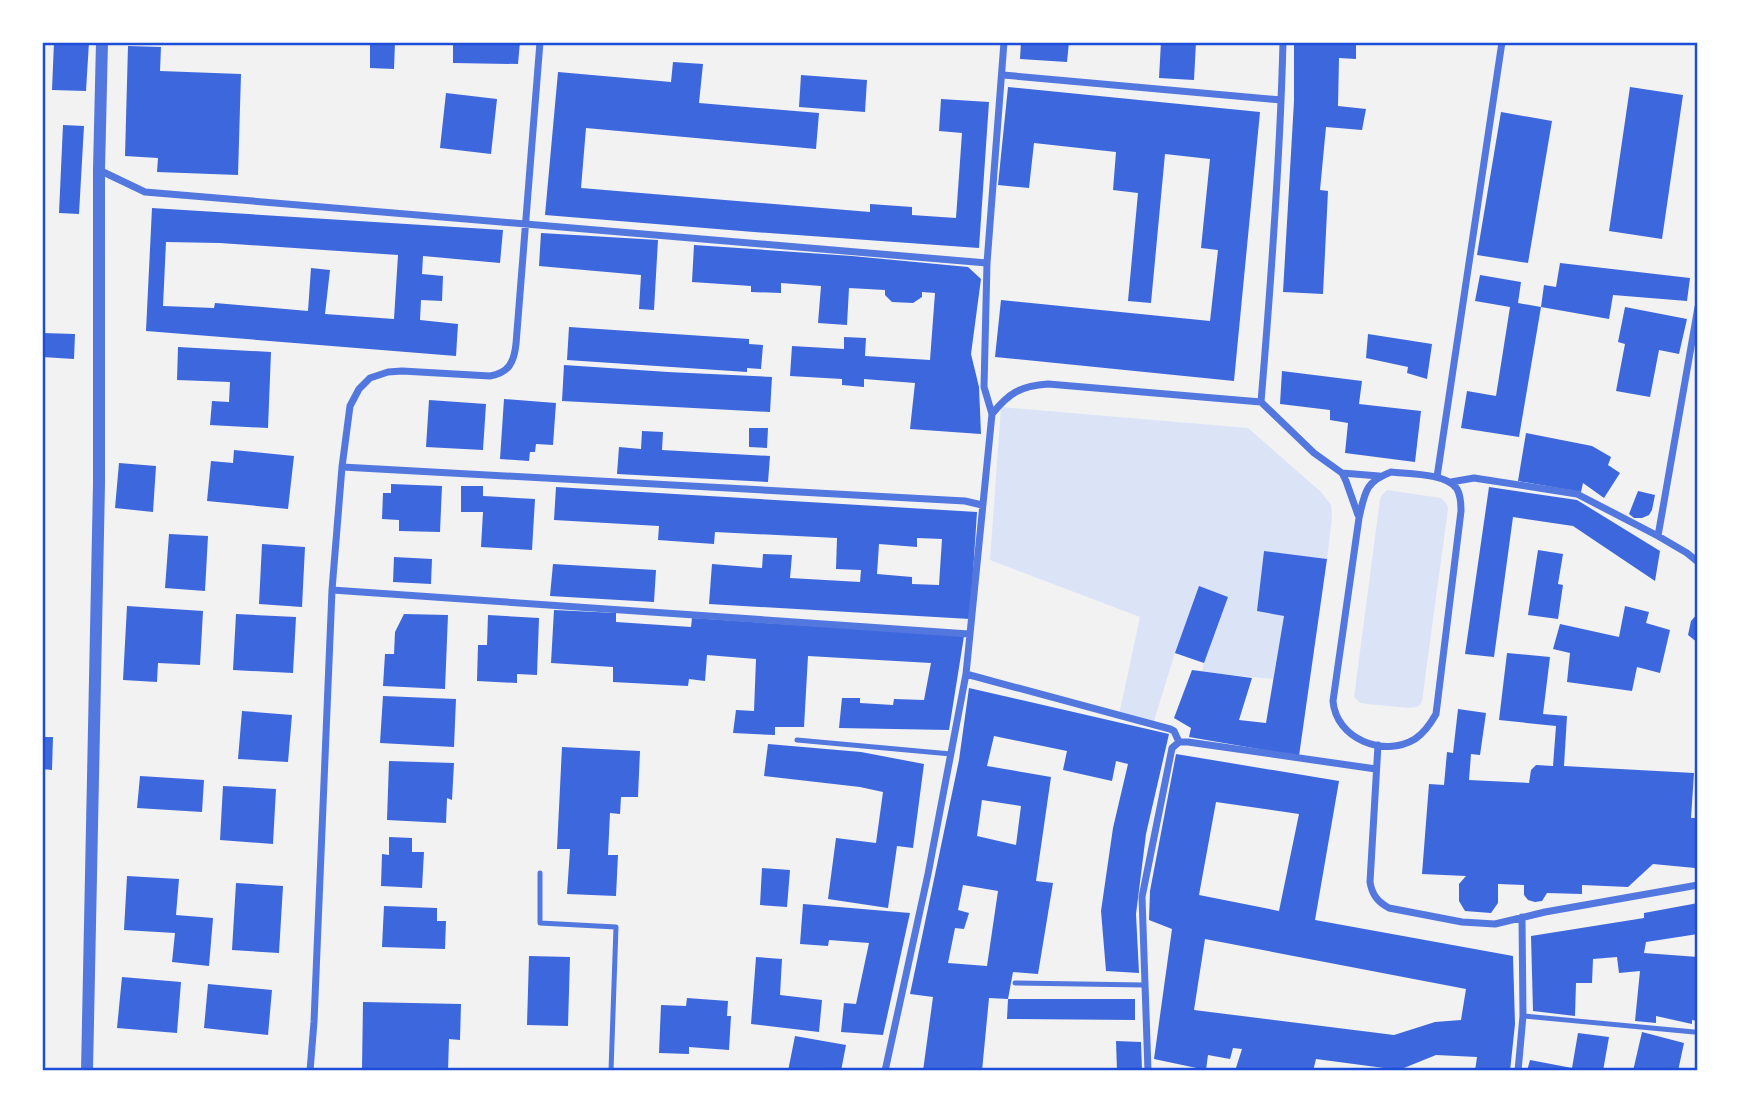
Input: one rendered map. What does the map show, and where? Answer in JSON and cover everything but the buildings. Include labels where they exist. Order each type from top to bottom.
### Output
[{"type":"street","points":[[87,1071],[99,484],[99,170],[103,42]]},
{"type":"street","points":[[310,1071],[332,590],[350,406],[359,389],[370,378],[388,372],[490,376],[507,369],[515,354],[540,42]]},
{"type":"street","points":[[885,1071],[928,874],[966,674],[992,414],[984,387],[987,263],[1004,42]]},
{"type":"street","points":[[1261,402],[1271,278],[1283,42]]},
{"type":"street","points":[[1437,477],[1502,42]]},
{"type":"street","points":[[1003,75],[1281,100]]},
{"type":"street","points":[[99,170],[145,192],[987,263]]},
{"type":"street","points":[[1658,536],[1698,307]]},
{"type":"street","points":[[992,414],[1013,392],[1034,385],[1048,384],[1261,402],[1314,453],[1342,473],[1359,518]]},
{"type":"street","points":[[342,467],[965,501],[982,505]]},
{"type":"street","points":[[1391,472],[1437,477],[1451,482],[1458,490],[1461,512],[1436,714],[1415,739],[1399,745],[1378,745],[1363,741],[1345,729],[1333,707],[1359,518],[1368,488],[1379,476],[1391,472]]},
{"type":"street","points":[[1342,473],[1379,476]]},
{"type":"street","points":[[1451,482],[1474,478],[1577,494],[1658,536],[1698,562]]},
{"type":"street","points":[[332,590],[969,634]]},
{"type":"street","points":[[966,674],[1170,729],[1174,731],[1179,742]]},
{"type":"street","points":[[1148,1071],[1142,897],[1172,748],[1179,742],[1188,742],[1376,769]]},
{"type":"street","points":[[1378,745],[1370,876],[1375,897],[1389,908],[1462,922],[1495,924],[1698,885]]},
{"type":"street","points":[[1518,1071],[1522,1016],[1522,917]]},
{"type":"lane","points":[[797,740],[951,754]]},
{"type":"lane","points":[[540,873],[540,923],[616,927],[611,1071]]},
{"type":"lane","points":[[1016,983],[1144,985]]},
{"type":"lane","points":[[1522,1016],[1694,1032]]},
{"type":"shaded area","points":[[1001,407],[1248,428],[1321,492],[1331,505],[1327,559],[1264,551],[1284,616],[1273,679],[1202,672],[1204,663],[1175,653],[1153,724],[1119,715],[1140,617],[990,560]]},
{"type":"shaded area","points":[[1387,490],[1441,498],[1448,509],[1422,701],[1417,707],[1409,708],[1360,703],[1354,697],[1380,499]]}]
